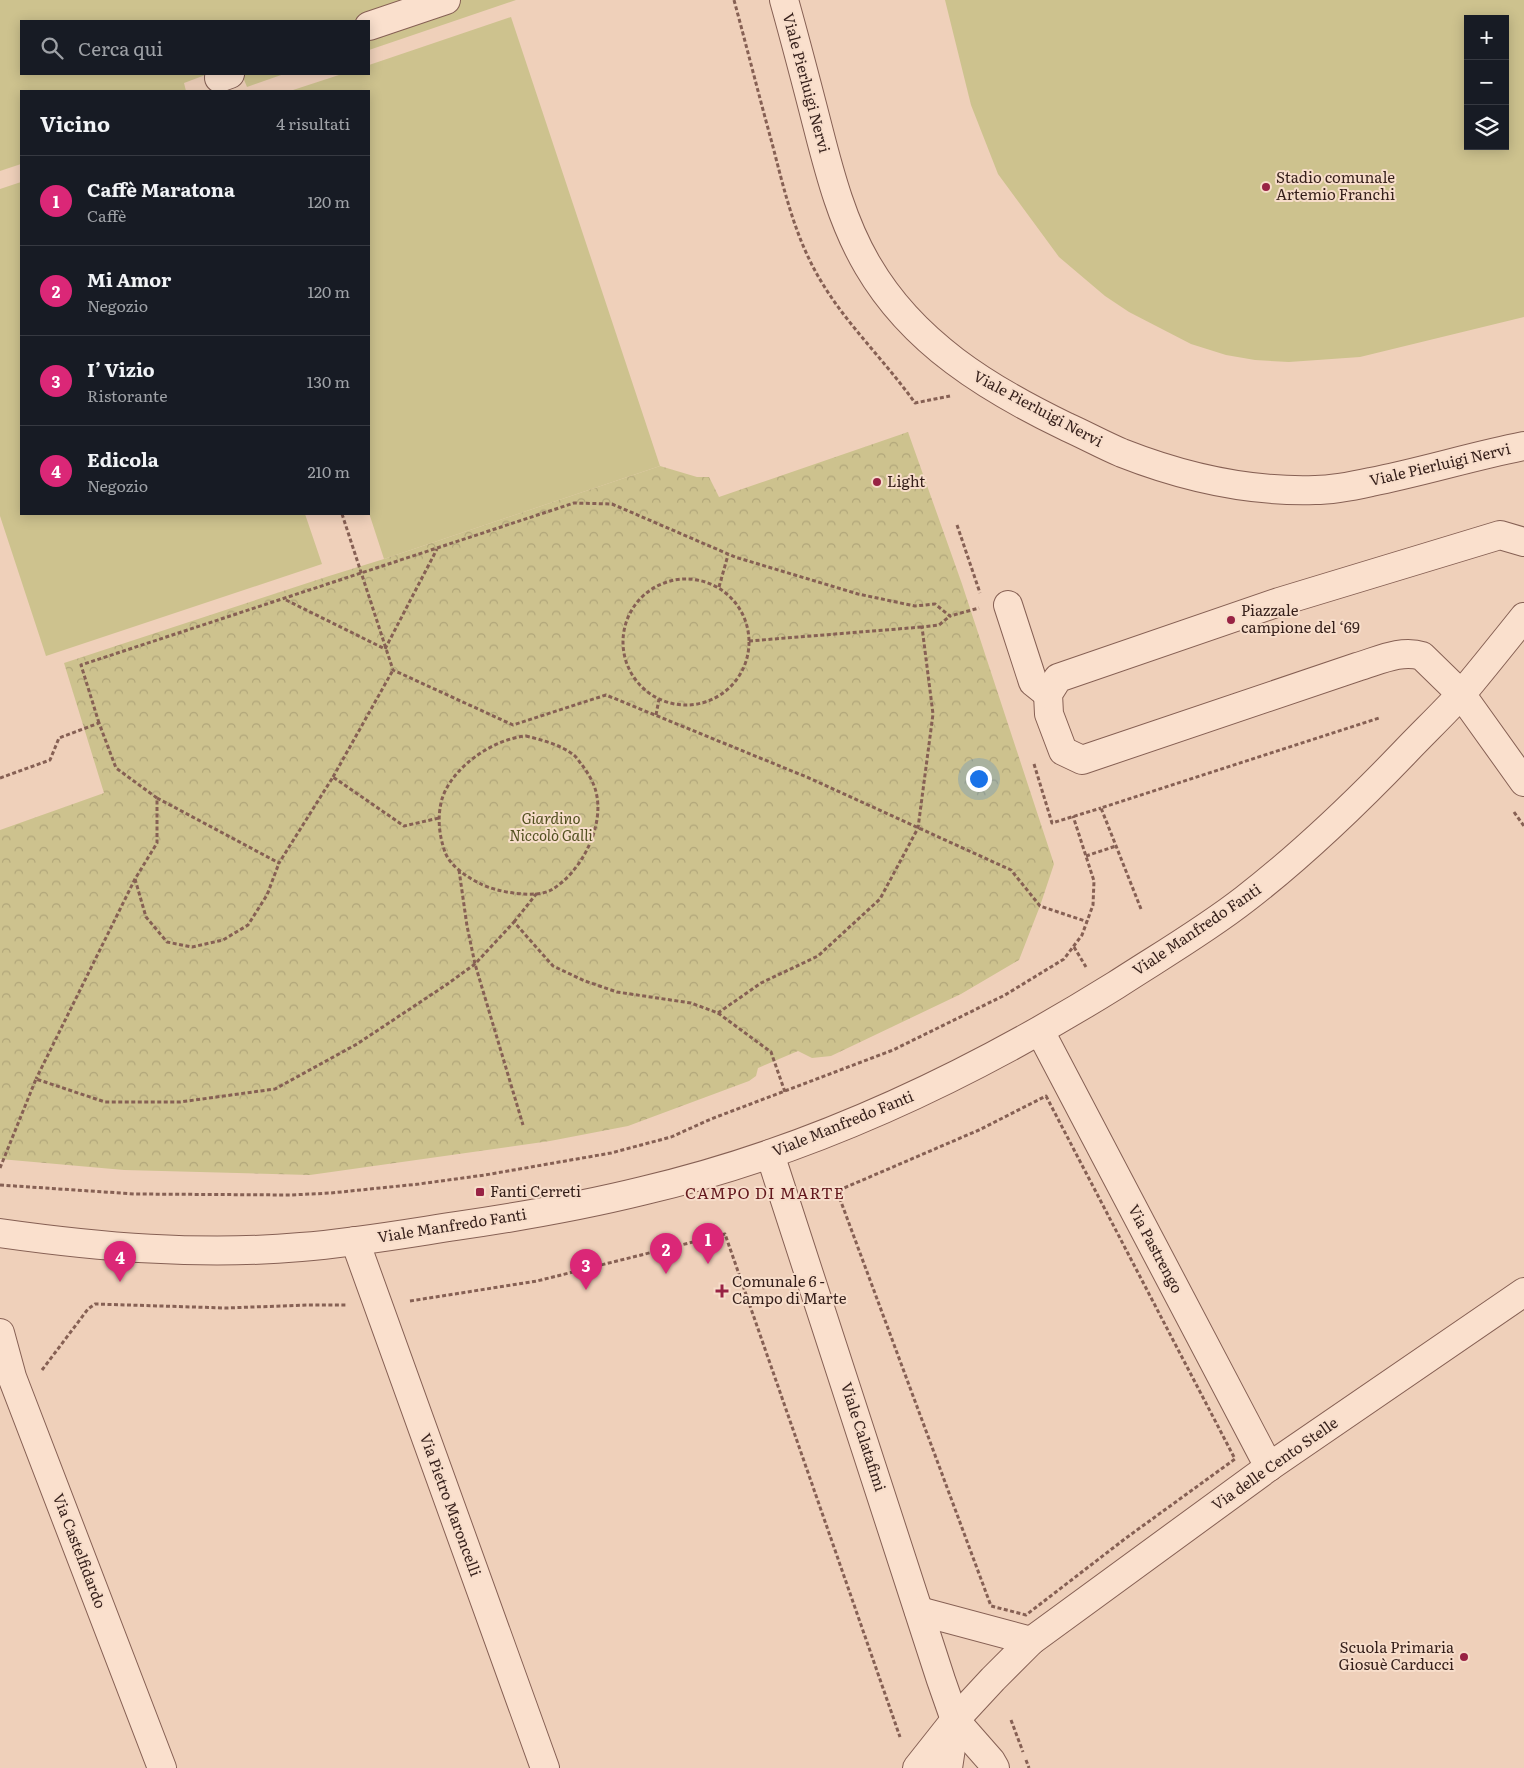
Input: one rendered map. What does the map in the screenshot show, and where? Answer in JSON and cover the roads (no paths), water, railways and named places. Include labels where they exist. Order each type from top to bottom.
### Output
[{"type":"street","points":[[370,26],[446,0]]},
{"type":"street","name":"Viale Pierluigi Nervi","points":[[784,0],[831,179],[846,219],[867,264],[892,302],[926,338],[968,372],[1007,396],[1120,452],[1201,478],[1254,487],[1317,490],[1342,487],[1402,476],[1524,446]]},
{"type":"street","points":[[1524,542],[1500,535],[1279,602],[1058,678],[1048,694],[1049,714],[1064,751],[1082,760],[1357,667],[1406,653],[1422,656],[1461,694],[1524,782]]},
{"type":"street","points":[[996,606],[1033,682],[1048,694]]},
{"type":"street","name":"Viale Manfredo Fanti","points":[[1,1240],[187,1250],[299,1248],[356,1241],[572,1207],[654,1188],[770,1154],[861,1119],[928,1088],[1040,1031],[1192,937],[1258,889],[1281,871],[1354,805],[1461,694],[1524,617]]},
{"type":"street","name":"Via Pastrengo","points":[[1040,1031],[1269,1467]]},
{"type":"street","name":"Viale Calatafimi","points":[[770,1154],[955,1720],[995,1768]]},
{"type":"street","name":"Via Pietro Maroncelli","points":[[356,1241],[377,1304],[545,1768]]},
{"type":"street","name":"Via delle Cento Stelle","points":[[917,1768],[955,1720],[1031,1641],[1269,1467],[1524,1292]]},
{"type":"street","name":"Via Castelfidardo","points":[[0,1333],[12,1377],[162,1768]]},
{"type":"street","points":[[919,1611],[1031,1641]]},
{"type":"street","name":"Viale Calatafimi","points":[[948,1768],[955,1720]]},
{"type":"place","name":"Stadio comunale Artemio Franchi","points":[[1266,187]]},
{"type":"place","name":"Light","points":[[877,482]]},
{"type":"place","name":"Piazzale campione del ‘69","points":[[1231,620]]},
{"type":"place","name":"Fanti Cerreti","points":[[480,1192]]},
{"type":"place","name":"Caffè Maratona","points":[[708,1264]]},
{"type":"place","name":"Mi Amor","points":[[666,1274]]},
{"type":"place","name":"Edicola","points":[[120,1282]]},
{"type":"place","name":"I’ Vizio","points":[[586,1290]]},
{"type":"place","name":"Comunale 6 - Campo di Marte","points":[[722,1291]]},
{"type":"place","name":"Scuola Primaria Giosuè Carducci","points":[[1464,1657]]},
{"type":"district","name":"CAMPO DI MARTE","points":[[765,1193]]},
{"type":"park label","name":"Giardino Niccolò Galli","points":[[551,828]]}]
